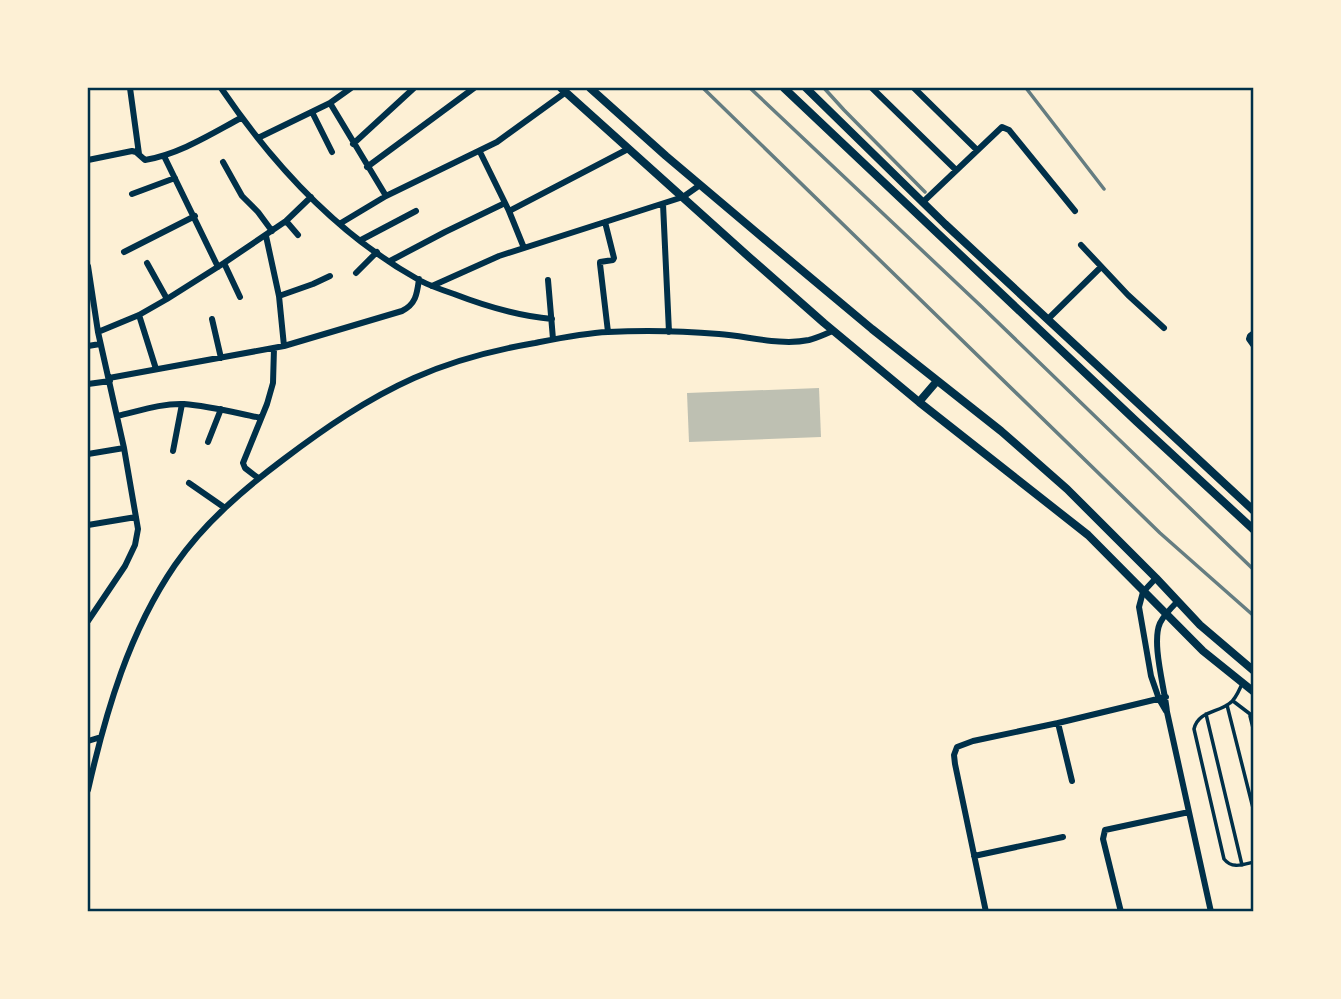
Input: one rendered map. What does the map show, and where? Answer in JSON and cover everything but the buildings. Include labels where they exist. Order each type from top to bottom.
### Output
[{"type":"street","points":[[130,88],[139,154]]},
{"type":"street","points":[[221,88],[258,138],[311,197],[377,252],[432,286],[489,306],[529,317],[552,319]]},
{"type":"street","points":[[258,138],[330,103],[351,88]]},
{"type":"street","points":[[353,144],[414,88]]},
{"type":"street","points":[[367,167],[474,88]]},
{"type":"street","points":[[590,88],[700,185],[872,329],[1001,431],[1067,489],[1157,578],[1199,625],[1254,671]]},
{"type":"street","points":[[784,88],[1254,530]]},
{"type":"street","points":[[806,88],[923,202],[1254,511]]},
{"type":"street","points":[[872,88],[956,170]]},
{"type":"street","points":[[914,88],[977,150]]},
{"type":"street","points":[[341,223],[386,197],[480,152],[511,133],[563,90],[833,331],[1088,535],[1203,651],[1254,692]]},
{"type":"street","points":[[330,103],[386,197]]},
{"type":"street","points":[[312,112],[332,152]]},
{"type":"street","points":[[88,160],[132,150],[145,160],[164,156],[242,118]]},
{"type":"street","points":[[923,202],[1000,128],[1007,128],[1075,211]]},
{"type":"street","points":[[509,211],[628,149]]},
{"type":"street","points":[[480,152],[524,248]]},
{"type":"street","points":[[164,156],[240,297]]},
{"type":"street","points":[[222,162],[245,199],[258,212],[269,234],[284,346]]},
{"type":"street","points":[[132,194],[175,178]]},
{"type":"street","points":[[432,286],[476,265],[682,197],[700,185]]},
{"type":"street","points":[[97,332],[139,315],[221,265],[269,234],[311,197]]},
{"type":"street","points":[[390,261],[505,203]]},
{"type":"street","points":[[663,204],[669,332]]},
{"type":"street","points":[[361,240],[416,211]]},
{"type":"street","points":[[124,251],[195,216]]},
{"type":"street","points":[[286,221],[298,235]]},
{"type":"street","points":[[605,222],[614,258],[600,262],[608,332]]},
{"type":"street","points":[[1081,245],[1128,295],[1164,328]]},
{"type":"street","points":[[356,273],[377,252]]},
{"type":"street","points":[[147,264],[167,299]]},
{"type":"street","points":[[88,266],[97,332],[124,448],[137,537],[125,566],[88,621]]},
{"type":"street","points":[[1048,319],[1101,267]]},
{"type":"street","points":[[279,296],[313,285],[330,276]]},
{"type":"street","points":[[88,384],[284,346],[406,309],[414,302],[419,279]]},
{"type":"street","points":[[548,280],[554,339]]},
{"type":"street","points":[[139,315],[156,369]]},
{"type":"street","points":[[212,319],[221,358]]},
{"type":"street","points":[[88,790],[126,656],[175,565],[225,508],[258,478],[348,414],[415,377],[461,360],[554,339],[608,332],[669,332],[789,341],[811,339],[833,331]]},
{"type":"street","points":[[1252,335],[1249,339],[1254,346]]},
{"type":"street","points":[[88,346],[100,344]]},
{"type":"street","points":[[258,478],[245,468],[243,463],[274,383],[274,348]]},
{"type":"street","points":[[919,402],[937,381]]},
{"type":"street","points":[[117,416],[182,404],[261,418]]},
{"type":"street","points":[[173,451],[182,404]]},
{"type":"street","points":[[208,442],[221,409]]},
{"type":"street","points":[[88,454],[124,448]]},
{"type":"street","points":[[189,483],[225,508]]},
{"type":"street","points":[[88,525],[136,517]]},
{"type":"street","points":[[1157,578],[1143,592],[1140,615],[1151,676],[1167,712],[1209,911]]},
{"type":"street","points":[[1162,698],[1158,626],[1177,602]]},
{"type":"street","points":[[986,912],[955,764],[957,747],[973,741],[1162,698]]},
{"type":"street","points":[[1058,723],[1072,781]]},
{"type":"street","points":[[88,741],[101,737]]},
{"type":"street","points":[[1121,912],[1103,839],[1104,830],[1188,812]]},
{"type":"street","points":[[974,856],[1063,837]]},
{"type":"lane","points":[[1242,684],[1233,701],[1199,718],[1194,729],[1222,853],[1227,863],[1233,866],[1254,862]]},
{"type":"lane","points":[[1233,701],[1251,716],[1254,732]]},
{"type":"lane","points":[[1227,705],[1254,812]]},
{"type":"lane","points":[[1206,714],[1242,865]]},
{"type":"railway","points":[[703,88],[1160,533],[1254,616]]},
{"type":"railway","points":[[750,88],[1254,570]]},
{"type":"railway","points":[[824,88],[925,192]]},
{"type":"railway","points":[[1026,88],[1104,189]]}]
